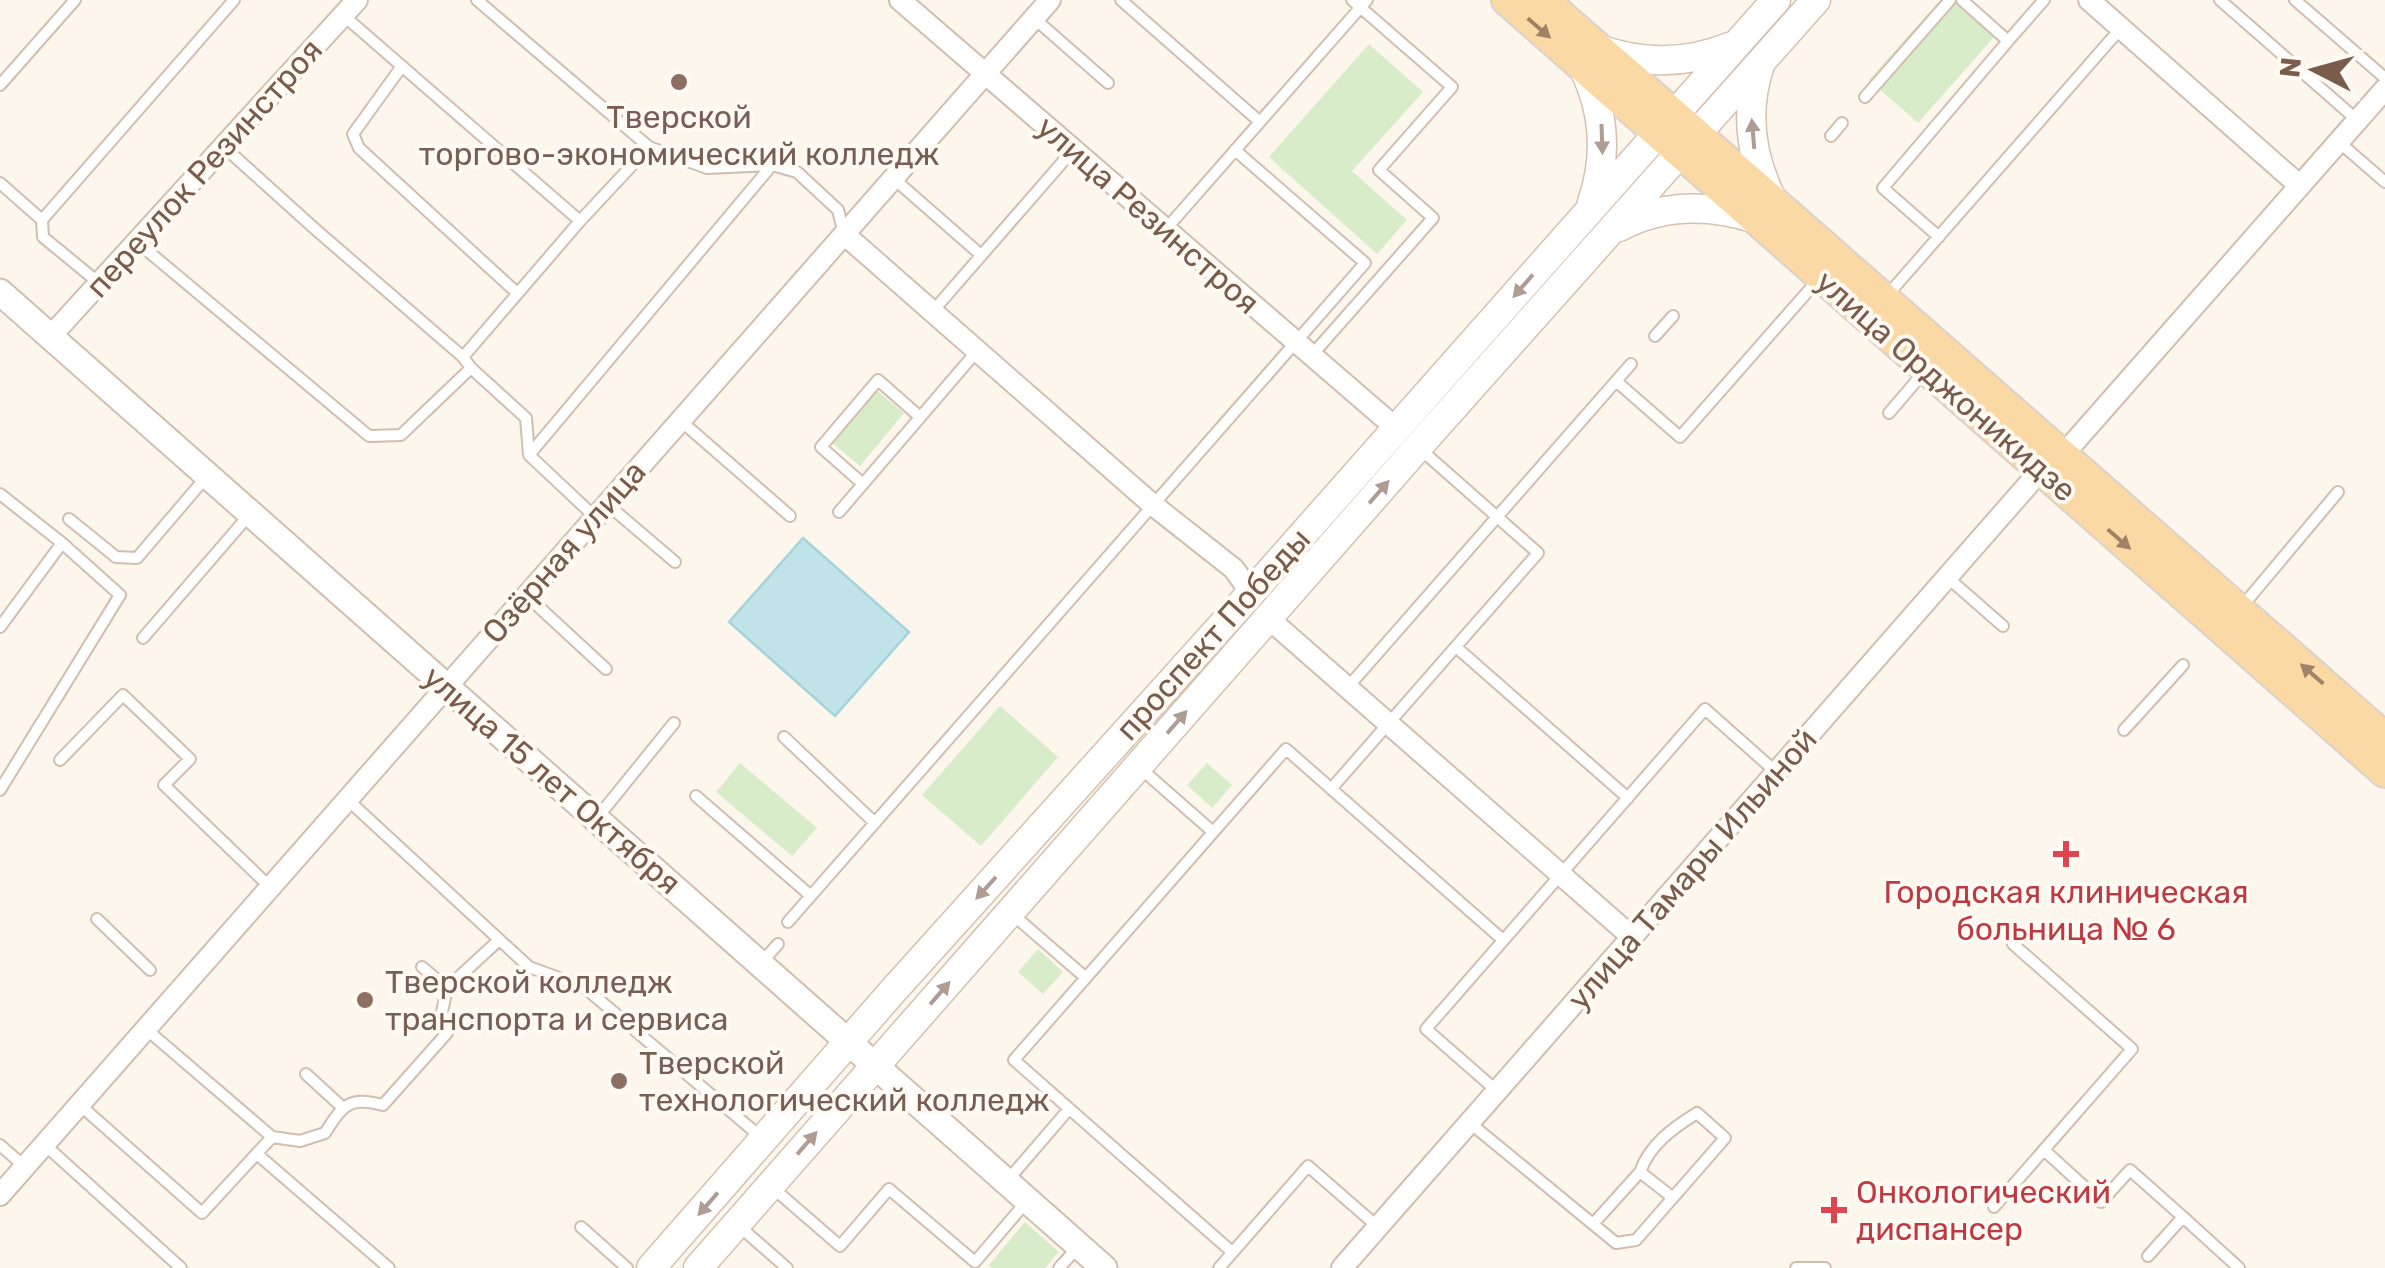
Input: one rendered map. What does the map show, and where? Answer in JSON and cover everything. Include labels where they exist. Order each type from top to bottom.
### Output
[{"type":"main road","name":"улица Орджоникидзе","points":[[1506,0],[1590,58],[1765,210],[1884,299],[2052,462],[2385,772]]},
{"type":"main road","name":"улица Орджоникидзе","points":[[1542,0],[1590,58]]},
{"type":"main road","name":"проспект Победы","points":[[651,1268],[1251,593],[1613,230],[1738,44],[1776,0]]},
{"type":"main road","name":"проспект Победы","points":[[698,1268],[1268,618],[1588,212],[1760,64],[1816,0]]},
{"type":"main road","points":[[1588,212],[1602,164],[1602,131],[1590,58],[1672,61],[1701,57],[1738,44]]},
{"type":"main road","points":[[1613,230],[1643,216],[1676,209],[1765,210],[1752,138],[1752,105],[1760,64]]},
{"type":"main road","name":"улица Орджоникидзе","points":[[1765,210],[1821,276],[1927,369],[2239,610],[2385,738]]},
{"type":"street","name":"улица Резинстроя","points":[[900,0],[1407,438]]},
{"type":"street","name":"Озёрная улица","points":[[0,1195],[1050,0]]},
{"type":"street","points":[[2089,0],[2300,186]]},
{"type":"street","name":"переулок Резинстроя","points":[[50,337],[350,8]]},
{"type":"street","name":"улица Тамары Ильиной","points":[[1353,1264],[1378,1227],[1947,577],[2385,89]]},
{"type":"street","points":[[844,234],[1153,505],[1234,569],[1251,593]]},
{"type":"street","name":"улица 15 лет Октября","points":[[0,292],[596,819],[769,954],[849,1043],[1104,1268]]},
{"type":"street","points":[[1268,618],[1632,937]]},
{"type":"lane","points":[[0,85],[75,0]]},
{"type":"lane","points":[[99,283],[43,237],[42,220],[234,0]]},
{"type":"lane","points":[[477,0],[649,147],[707,168],[772,166],[797,172],[838,210],[844,234]]},
{"type":"lane","points":[[1121,0],[1260,122]]},
{"type":"lane","points":[[1865,97],[1950,0]]},
{"type":"lane","points":[[1962,0],[2008,41]]},
{"type":"lane","points":[[1939,236],[1883,188],[2044,0]]},
{"type":"lane","points":[[2220,0],[2358,120]]},
{"type":"lane","points":[[2295,0],[2385,78]]},
{"type":"lane","points":[[788,922],[1153,505],[1433,218],[1379,170],[1452,88],[1360,2],[1166,230]]},
{"type":"lane","points":[[350,8],[402,66],[580,221]]},
{"type":"lane","points":[[1034,18],[1108,83]]},
{"type":"lane","points":[[1884,299],[2121,28]]},
{"type":"lane","points":[[402,66],[353,134],[360,148],[517,293]]},
{"type":"lane","points":[[1831,136],[1842,124]]},
{"type":"lane","points":[[2338,142],[2385,182]]},
{"type":"lane","points":[[224,146],[463,357],[526,418],[529,455],[595,518],[614,510],[675,562]]},
{"type":"lane","points":[[463,357],[649,147]]},
{"type":"lane","points":[[932,311],[1073,150]]},
{"type":"lane","points":[[1236,150],[1365,263],[1304,349]]},
{"type":"lane","points":[[529,455],[772,166]]},
{"type":"lane","points":[[893,178],[981,256]]},
{"type":"lane","points":[[0,183],[42,220]]},
{"type":"lane","points":[[137,242],[369,436],[402,435],[471,368]]},
{"type":"lane","points":[[1616,381],[1680,437],[1821,276]]},
{"type":"lane","points":[[1656,336],[1673,316]]},
{"type":"lane","points":[[838,512],[978,350]]},
{"type":"lane","points":[[1348,688],[1630,364]]},
{"type":"lane","points":[[1888,412],[1927,369]]},
{"type":"lane","points":[[863,484],[821,448],[832,434],[878,380],[920,417]]},
{"type":"lane","points":[[680,420],[790,516]]},
{"type":"lane","points":[[1331,790],[1538,553],[1407,438]]},
{"type":"lane","points":[[70,519],[116,558],[137,558],[207,476]]},
{"type":"lane","points":[[2239,610],[2338,492]]},
{"type":"lane","points":[[0,790],[120,594],[2,498]]},
{"type":"lane","points":[[143,638],[250,514]]},
{"type":"lane","points":[[0,627],[62,543]]},
{"type":"lane","points":[[1947,577],[2003,626]]},
{"type":"lane","points":[[526,596],[606,668]]},
{"type":"lane","points":[[1456,647],[1628,798]]},
{"type":"lane","points":[[2124,730],[2183,664]]},
{"type":"lane","points":[[60,760],[123,695],[190,759],[164,786],[270,887]]},
{"type":"lane","points":[[1497,1092],[1426,1029],[1503,940],[1705,709],[1776,772]]},
{"type":"lane","points":[[596,819],[674,723]]},
{"type":"lane","points":[[784,737],[875,823]]},
{"type":"lane","points":[[1232,1252],[1014,1060],[1286,750],[1503,940]]},
{"type":"lane","points":[[1138,766],[1214,832]]},
{"type":"lane","points":[[696,796],[811,896]]},
{"type":"lane","points":[[347,800],[529,967],[584,987],[764,1139]]},
{"type":"lane","points":[[1010,912],[1086,978]]},
{"type":"lane","points":[[96,919],[150,970]]},
{"type":"lane","points":[[146,1029],[272,1137],[300,1141],[325,1134],[342,1107],[362,1100],[383,1105],[447,1034],[442,1012],[447,988],[498,940]]},
{"type":"lane","points":[[1994,1208],[2132,1049],[2013,944]]},
{"type":"lane","points":[[422,967],[447,988]]},
{"type":"lane","points":[[306,1074],[342,1107]]},
{"type":"lane","points":[[79,1105],[202,1212],[272,1137]]},
{"type":"lane","points":[[1006,1181],[1070,1109]]},
{"type":"lane","points":[[1470,1123],[1616,1243],[1636,1240],[1725,1138],[1698,1113],[1667,1132],[1644,1159],[1640,1172],[1593,1224]]},
{"type":"lane","points":[[44,1144],[181,1268]]},
{"type":"lane","points":[[0,1145],[25,1166]]},
{"type":"lane","points":[[2044,1150],[2102,1202],[2130,1170],[2239,1268]]},
{"type":"lane","points":[[257,1154],[389,1268]]},
{"type":"lane","points":[[1218,1268],[1308,1166],[1378,1227]]},
{"type":"lane","points":[[1640,1172],[1672,1197]]},
{"type":"lane","points":[[770,1186],[840,1246],[889,1188],[975,1262],[1028,1200]]},
{"type":"lane","points":[[2148,1256],[2183,1217]]},
{"type":"lane","points":[[737,1224],[787,1268]]},
{"type":"lane","points":[[581,1227],[628,1268]]},
{"type":"lane","points":[[1060,1268],[1079,1246]]},
{"type":"lane","points":[[1796,1268],[1825,1268]]},
{"type":"green space","points":[[1940,0],[1952,0],[1994,37],[1918,123],[1869,80]]},
{"type":"green space","points":[[1369,44],[1423,92],[1352,171],[1407,220],[1377,254],[1269,157]]},
{"type":"green space","points":[[874,388],[904,413],[860,466],[830,441]]},
{"type":"green space","points":[[1000,706],[1058,757],[981,846],[922,795]]},
{"type":"green space","points":[[740,763],[817,828],[792,856],[716,792]]},
{"type":"green space","points":[[1207,763],[1232,785],[1212,808],[1187,785]]},
{"type":"green space","points":[[1038,949],[1063,972],[1043,994],[1018,972]]},
{"type":"green space","points":[[1025,1222],[1059,1252],[1045,1268],[992,1268],[989,1265]]},
{"type":"water","points":[[803,538],[909,632],[835,716],[729,622]]},
{"type":"place","name":"Тверской торгово-экономический колледж","points":[[679,82]]},
{"type":"place","name":"Городская клиническая больница № 6","points":[[2066,854]]},
{"type":"place","name":"Тверской колледж транспорта и сервиса","points":[[365,1000]]},
{"type":"place","name":"Тверской технологический колледж","points":[[619,1081]]},
{"type":"place","name":"Онкологический диспансер","points":[[1834,1210]]}]
